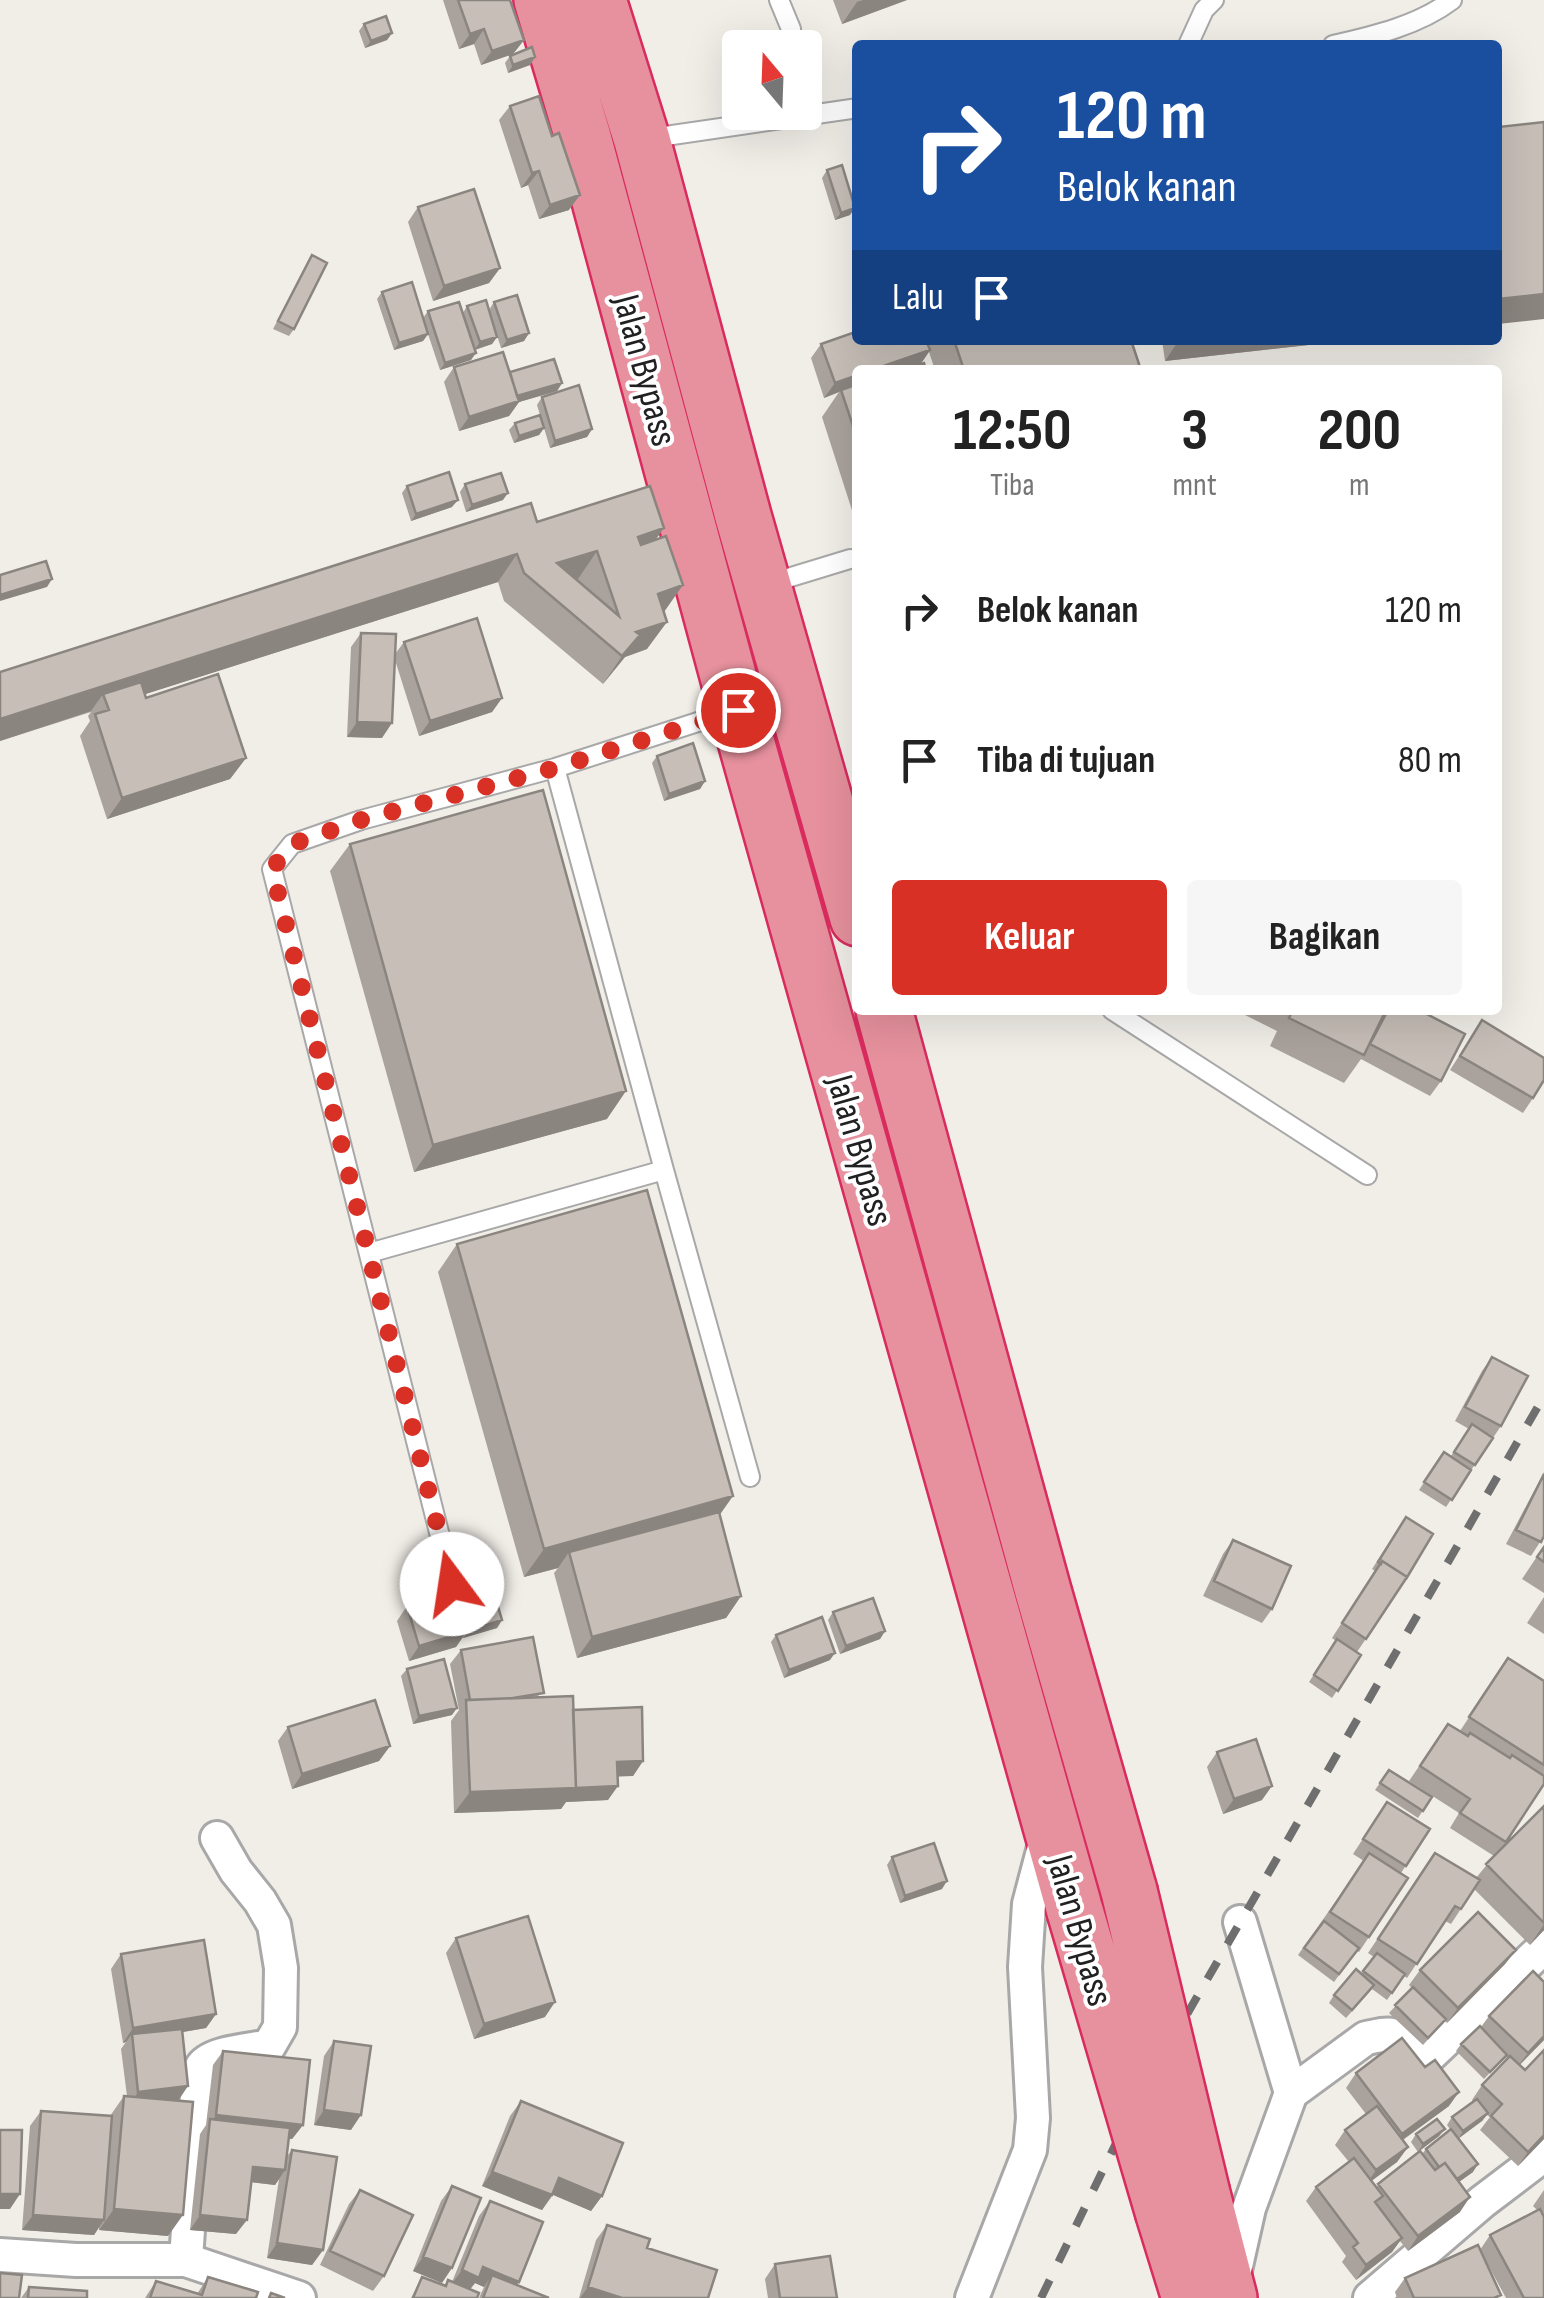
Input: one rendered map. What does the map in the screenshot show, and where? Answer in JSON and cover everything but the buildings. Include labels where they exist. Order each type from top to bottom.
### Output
[{"type":"highway","name":"Jalan Bypass","points":[[542,0],[614,146],[763,586],[852,898]]},
{"type":"highway","name":"Jalan Bypass","points":[[598,0],[614,146],[738,710],[1075,1911],[1183,2204],[1229,2298]]},
{"type":"highway","name":"Jalan Bypass","points":[[885,1015],[1042,1591],[1129,1891],[1183,2204],[1190,2298]]},
{"type":"street","points":[[972,2298],[1030,2150],[1033,2118],[1025,1967],[1030,1904],[1050,1822]]},
{"type":"street","points":[[186,2260],[202,2067],[221,2055],[269,2046],[280,2027],[281,1968],[274,1925],[217,1838]]},
{"type":"street","points":[[1240,1922],[1291,2093]]},
{"type":"street","points":[[1229,2298],[1249,2208],[1291,2093],[1366,2038],[1394,2036],[1415,2054],[1428,2057],[1544,1947]]},
{"type":"street","points":[[1370,2298],[1544,2154]]},
{"type":"street","points":[[0,2254],[76,2260],[186,2260],[298,2298]]},
{"type":"lane","points":[[779,0],[791,30]]},
{"type":"lane","points":[[1190,40],[1204,10],[1214,0]]},
{"type":"lane","points":[[1356,40],[1440,9],[1452,0]]},
{"type":"lane","points":[[614,146],[852,109]]},
{"type":"lane","points":[[763,586],[850,559]]},
{"type":"lane","points":[[452,1584],[272,869],[292,844],[361,820],[555,768],[738,710]]},
{"type":"lane","points":[[555,768],[750,1478]]},
{"type":"lane","points":[[1120,1015],[1367,1175]]},
{"type":"lane","points":[[370,1253],[664,1170]]},
{"type":"railway","points":[[1041,2298],[1134,2106],[1544,1396]]},
{"type":"route","points":[[452,1584],[272,869],[292,844],[361,820],[555,768],[738,710]]}]
